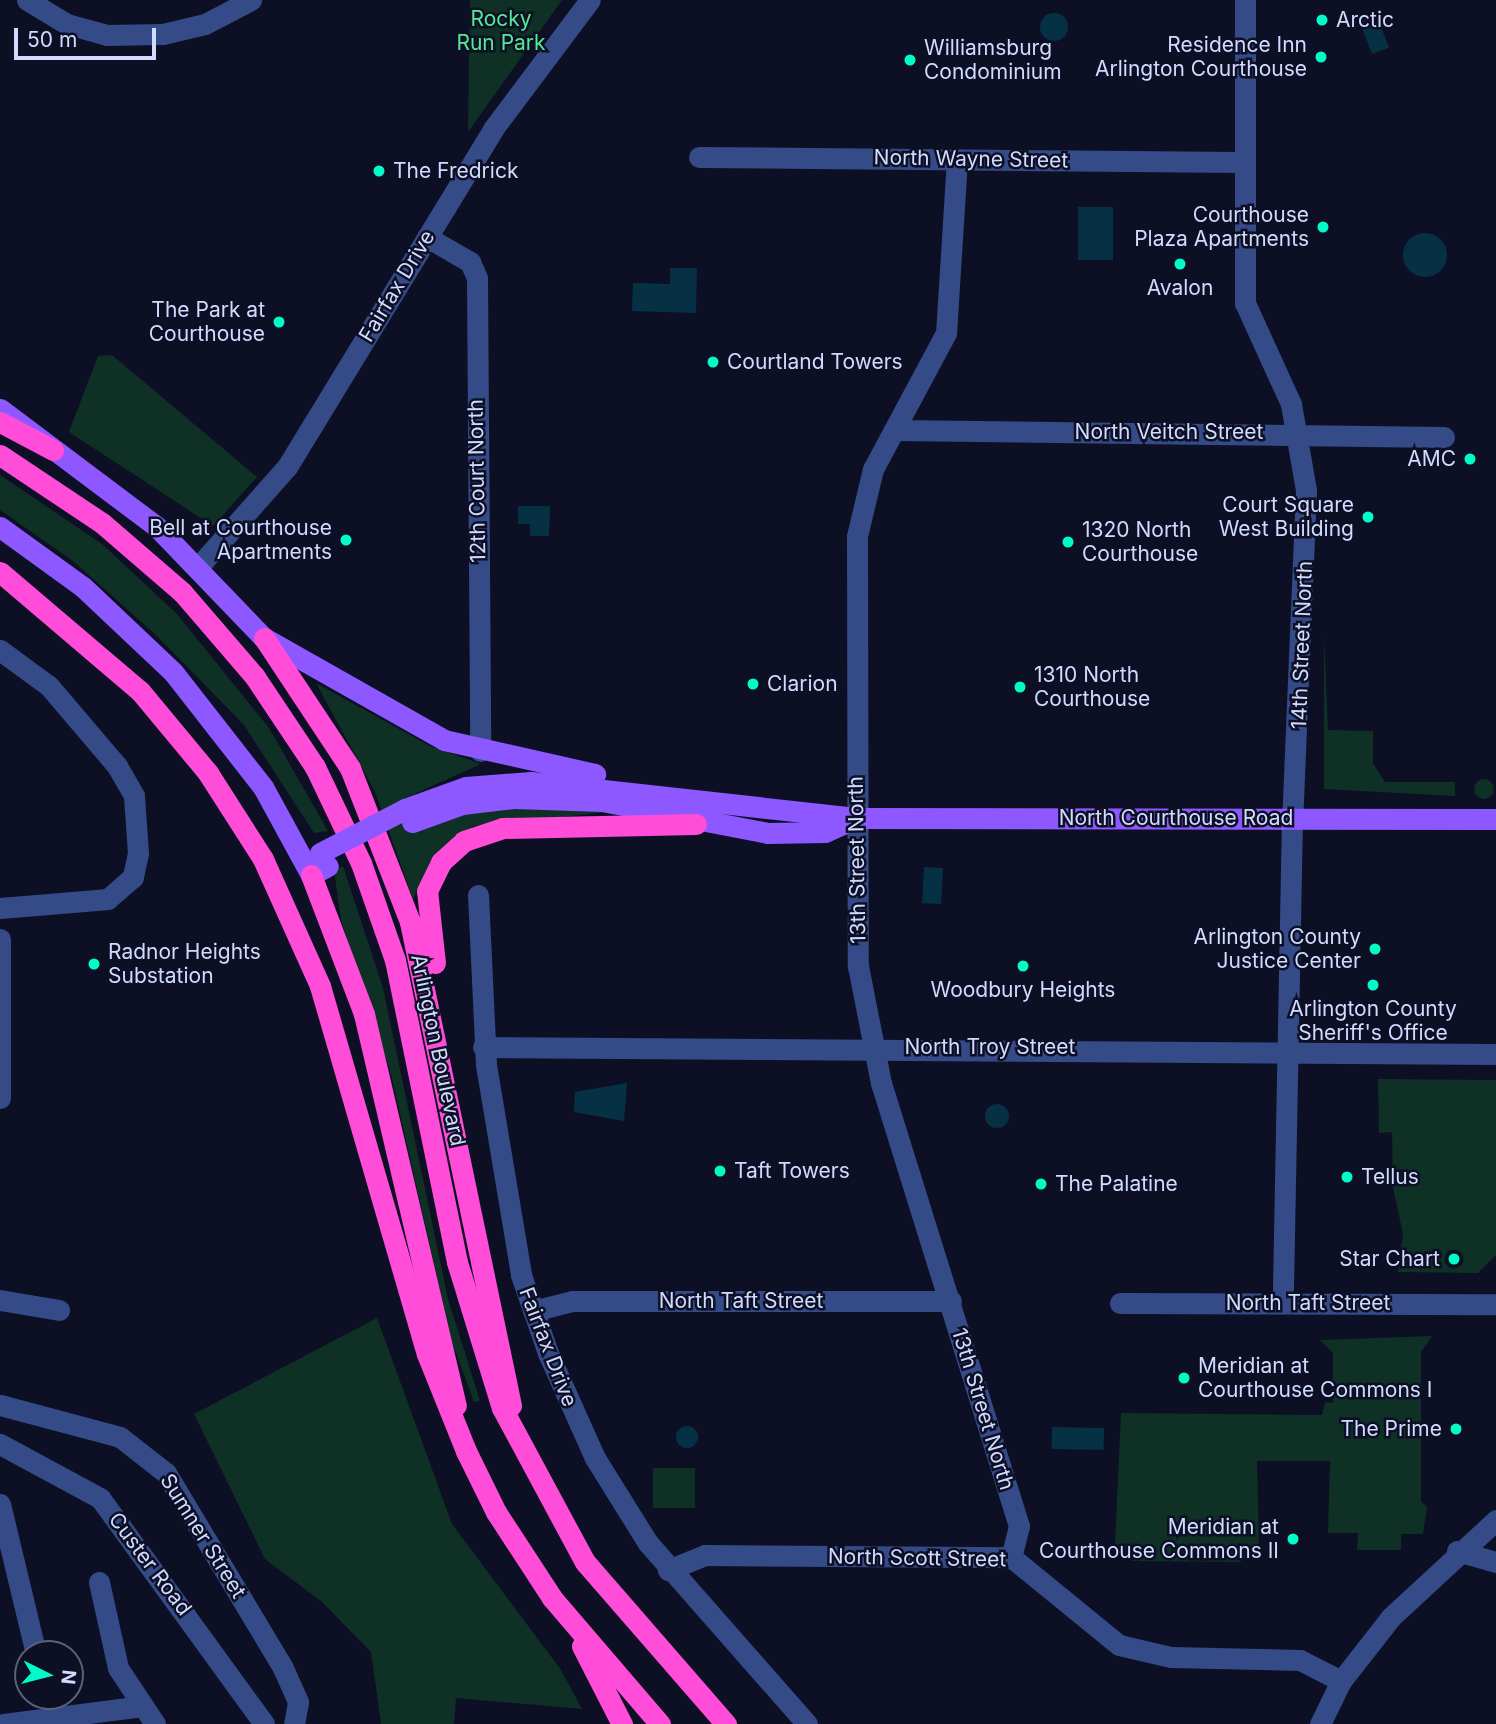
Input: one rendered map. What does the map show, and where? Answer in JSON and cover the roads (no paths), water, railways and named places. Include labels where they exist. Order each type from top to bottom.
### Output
[{"type":"highway","points":[[0,422],[54,450]]},
{"type":"highway","name":"Arlington Boulevard","points":[[0,454],[102,523],[182,592],[256,677],[330,796],[395,960],[468,1306],[517,1443],[600,1583],[726,1724]]},
{"type":"highway","points":[[0,572],[92,644],[163,717],[227,801],[280,891],[320,986],[427,1354],[466,1451],[496,1512],[573,1625],[660,1724]]},
{"type":"highway","points":[[264,638],[350,768],[410,922],[443,1059],[517,1443]]},
{"type":"highway","points":[[443,1059],[425,901],[432,875],[455,847],[503,828],[696,824]]},
{"type":"highway","points":[[316,864],[363,1014],[466,1451]]},
{"type":"highway","points":[[573,1625],[622,1724]]},
{"type":"main road","points":[[0,409],[199,566],[264,638],[426,732],[480,751],[646,784],[685,799]]},
{"type":"main road","points":[[0,527],[83,587],[173,672],[242,757],[316,864]]},
{"type":"main road","name":"North Courthouse Road","points":[[316,864],[409,816],[452,790],[514,782],[685,799],[726,807],[856,818],[1496,819]]},
{"type":"main road","name":"North Courthouse Road","points":[[409,816],[462,804],[533,798],[602,801],[696,824],[724,828],[825,832],[856,818]]},
{"type":"main road","points":[[724,828],[726,807]]},
{"type":"street","points":[[27,0],[67,24],[107,35],[183,30],[251,0]]},
{"type":"street","name":"Fairfax Drive","points":[[199,566],[287,467],[493,129],[590,0]]},
{"type":"street","name":"14th Street North","points":[[1245,0],[1242,162],[1245,303],[1299,433],[1307,491],[1292,818],[1283,1302]]},
{"type":"street","name":"North Wayne Street","points":[[699,157],[1242,162]]},
{"type":"street","name":"13th Street North","points":[[957,159],[946,333],[868,481],[857,536],[858,966],[874,1046],[1019,1527],[1011,1557]]},
{"type":"street","name":"12th Court North","points":[[426,237],[470,262],[477,278],[480,751]]},
{"type":"street","name":"North Veitch Street","points":[[894,430],[1299,433],[1444,437]]},
{"type":"street","points":[[0,650],[49,686],[117,766],[134,796],[138,824],[132,877],[121,892],[89,904],[0,908]]},
{"type":"street","name":"Fairfax Drive","points":[[478,895],[483,1046],[520,1272],[533,1311],[590,1447],[668,1570],[807,1724]]},
{"type":"street","points":[[0,939],[0,1098]]},
{"type":"street","name":"North Troy Street","points":[[483,1046],[1286,1049],[1496,1054]]},
{"type":"street","points":[[0,1300],[59,1310]]},
{"type":"street","name":"North Taft Street","points":[[533,1311],[572,1301],[951,1301]]},
{"type":"street","name":"North Taft Street","points":[[1120,1303],[1496,1304]]},
{"type":"street","name":"Sumner Street","points":[[0,1405],[120,1437],[166,1473],[284,1668],[298,1702],[294,1724]]},
{"type":"street","name":"Custer Road","points":[[0,1444],[100,1498],[264,1724]]},
{"type":"street","points":[[0,1504],[33,1640]]},
{"type":"street","points":[[1320,1724],[1341,1681],[1391,1617],[1457,1551],[1496,1520]]},
{"type":"street","points":[[1457,1551],[1496,1562]]},
{"type":"street","name":"North Scott Street","points":[[668,1570],[714,1555],[1011,1557],[1098,1633],[1128,1648],[1177,1657],[1300,1660],[1341,1681]]},
{"type":"street","points":[[99,1582],[118,1668],[155,1724]]},
{"type":"street","points":[[4,1724],[49,1711],[143,1706]]},
{"type":"water","points":[[1054,13],[1064,17],[1068,27],[1064,37],[1054,41],[1044,37],[1040,27],[1044,17]]},
{"type":"water","points":[[1376,14],[1389,48],[1372,54],[1359,20]]},
{"type":"water","points":[[1078,207],[1113,207],[1113,260],[1078,260]]},
{"type":"water","points":[[1425,233],[1441,239],[1447,255],[1441,271],[1425,277],[1409,271],[1403,255],[1409,239]]},
{"type":"water","points":[[670,268],[697,268],[696,313],[632,311],[633,283],[670,284]]},
{"type":"water","points":[[518,506],[550,506],[549,536],[530,536],[530,524],[518,524]]},
{"type":"water","points":[[924,867],[943,868],[941,904],[922,903]]},
{"type":"water","points":[[627,1083],[624,1121],[574,1112],[575,1092]]},
{"type":"water","points":[[997,1104],[1006,1107],[1009,1116],[1006,1125],[997,1128],[988,1125],[985,1116],[988,1107]]},
{"type":"water","points":[[683,1426],[691,1426],[698,1433],[698,1441],[691,1448],[683,1448],[676,1441],[676,1433]]},
{"type":"water","points":[[1052,1427],[1104,1428],[1104,1450],[1052,1449]]},
{"type":"place","name":"Arctic","points":[[1322,20]]},
{"type":"place","name":"Residence Inn Arlington Courthouse","points":[[1321,57]]},
{"type":"place","name":"Williamsburg Condominium","points":[[910,60]]},
{"type":"place","name":"The Fredrick","points":[[379,171]]},
{"type":"place","name":"Courthouse Plaza Apartments","points":[[1323,227]]},
{"type":"place","name":"Avalon","points":[[1180,264]]},
{"type":"place","name":"The Park at Courthouse","points":[[279,322]]},
{"type":"place","name":"Courtland Towers","points":[[713,362]]},
{"type":"place","name":"AMC","points":[[1470,459]]},
{"type":"place","name":"Court Square West Building","points":[[1368,517]]},
{"type":"place","name":"Bell at Courthouse Apartments","points":[[346,540]]},
{"type":"place","name":"1320 North Courthouse","points":[[1068,542]]},
{"type":"place","name":"Clarion","points":[[753,684]]},
{"type":"place","name":"1310 North Courthouse","points":[[1020,687]]},
{"type":"place","name":"Arlington County Justice Center","points":[[1375,949]]},
{"type":"place","name":"Radnor Heights Substation","points":[[94,964]]},
{"type":"place","name":"Woodbury Heights","points":[[1023,966]]},
{"type":"place","name":"Arlington County Sheriff's Office","points":[[1373,985]]},
{"type":"place","name":"Taft Towers","points":[[720,1171]]},
{"type":"place","name":"Tellus","points":[[1347,1177]]},
{"type":"place","name":"The Palatine","points":[[1041,1184]]},
{"type":"place","name":"Star Chart","points":[[1454,1259]]},
{"type":"place","name":"Meridian at Courthouse Commons I","points":[[1184,1378]]},
{"type":"place","name":"The Prime","points":[[1456,1429]]},
{"type":"place","name":"Meridian at Courthouse Commons II","points":[[1293,1539]]},
{"type":"park label","name":"Rocky Run Park","points":[[501,31]]}]
